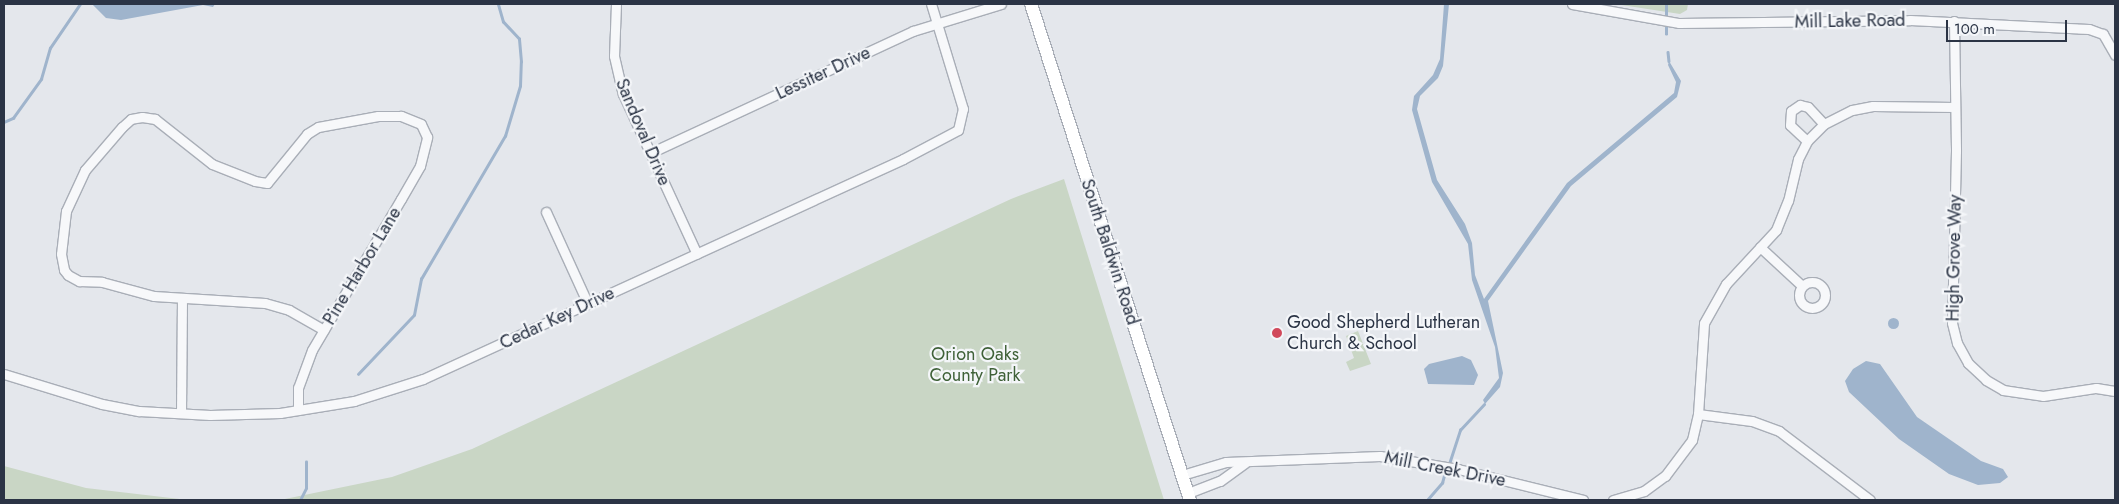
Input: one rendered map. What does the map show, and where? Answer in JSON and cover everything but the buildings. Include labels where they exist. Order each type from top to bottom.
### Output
[{"type":"main road","name":"South Baldwin Road","points":[[1031,4],[1189,497]]},
{"type":"street","name":"Sandoval Drive","points":[[616,4],[614,56],[617,74],[650,153],[697,254]]},
{"type":"street","name":"Cedar Key Drive","points":[[4,374],[102,404],[139,411],[236,415],[298,410],[354,401],[423,379],[697,254],[958,130],[963,109],[931,4]]},
{"type":"street","name":"Lessiter Drive","points":[[650,153],[937,23],[1001,4]]},
{"type":"street","name":"Mill Lake Road","points":[[1572,4],[1679,22],[1954,21],[2089,29],[2103,34],[2115,55]]},
{"type":"street","name":"High Grove Way","points":[[1954,21],[1952,323],[1957,343],[1968,363],[1986,380],[2003,390],[2024,396],[2043,396],[2096,388],[2115,391]]},
{"type":"street","points":[[1807,141],[1790,125],[1791,111],[1800,105],[1808,107],[1824,124]]},
{"type":"street","points":[[1613,500],[1618,500],[1644,490],[1664,476],[1692,440],[1698,414],[1704,323],[1726,284],[1777,226],[1788,201],[1798,159],[1807,141],[1824,124],[1852,110],[1873,106],[1954,107]]},
{"type":"street","name":"Pine Harbor Lane","points":[[182,298],[154,296],[102,282],[80,281],[64,270],[61,254],[70,197],[85,170],[131,119],[155,119],[212,164],[255,181],[267,183],[307,134],[318,128],[378,116],[401,116],[422,124],[427,137],[420,166],[324,330],[302,372],[298,410]]},
{"type":"street","points":[[546,212],[588,304]]},
{"type":"street","points":[[1760,247],[1801,285]]},
{"type":"street","points":[[181,413],[182,298],[265,303],[289,310],[324,330]]},
{"type":"street","points":[[1698,414],[1752,421],[1779,431],[1870,500]]},
{"type":"street","name":"Mill Creek Drive","points":[[1182,476],[1226,462],[1245,463],[1362,456],[1404,458],[1583,500]]},
{"type":"street","points":[[1189,497],[1220,481],[1245,463]]},
{"type":"green space","points":[[1615,4],[1688,4],[1687,10],[1680,14]]},
{"type":"green space","name":"Orion Oaks County Park","points":[[1064,179],[1164,500],[280,500],[392,477],[472,449],[1011,199]]},
{"type":"green space","points":[[1358,331],[1371,364],[1350,371],[1346,362],[1354,358],[1346,336]]},
{"type":"green space","points":[[4,466],[86,488],[188,500],[4,500]]},
{"type":"water","points":[[92,4],[215,4],[213,7],[203,5],[121,20],[106,18]]},
{"type":"water","points":[[1444,4],[1449,4],[1443,66],[1438,78],[1420,96],[1417,109],[1437,180],[1465,224],[1472,243],[1475,275],[1484,299],[1567,183],[1674,93],[1676,82],[1668,65],[1669,61],[1681,81],[1677,97],[1571,186],[1488,301],[1503,373],[1500,387],[1485,404],[1483,400],[1499,378],[1495,347],[1472,280],[1468,244],[1432,182],[1412,110],[1414,96],[1433,75],[1440,59]]},
{"type":"water","points":[[1893,317],[1899,323],[1893,329],[1887,323]]},
{"type":"water","points":[[1462,356],[1471,360],[1478,375],[1474,385],[1428,384],[1424,369],[1429,364]]},
{"type":"water","points":[[1866,361],[1880,364],[1917,417],[1981,461],[2003,469],[2008,477],[2000,483],[1978,485],[1949,474],[1899,439],[1849,392],[1845,381],[1853,369]]},
{"type":"waterway","points":[[4,122],[13,118],[41,79],[50,48],[80,4]]},
{"type":"waterway","points":[[358,374],[414,315],[421,279],[505,136],[520,86],[521,62],[519,39],[503,22],[498,4]]},
{"type":"waterway","points":[[1666,4],[1666,34]]},
{"type":"waterway","points":[[1668,52],[1669,61]]},
{"type":"waterway","points":[[1449,464],[1460,430],[1484,404]]},
{"type":"waterway","points":[[300,500],[306,488],[306,462]]},
{"type":"waterway","points":[[1427,500],[1442,483],[1446,468]]},
{"type":"place","name":"Good Shepherd Lutheran Church & School","points":[[1277,333]]}]
